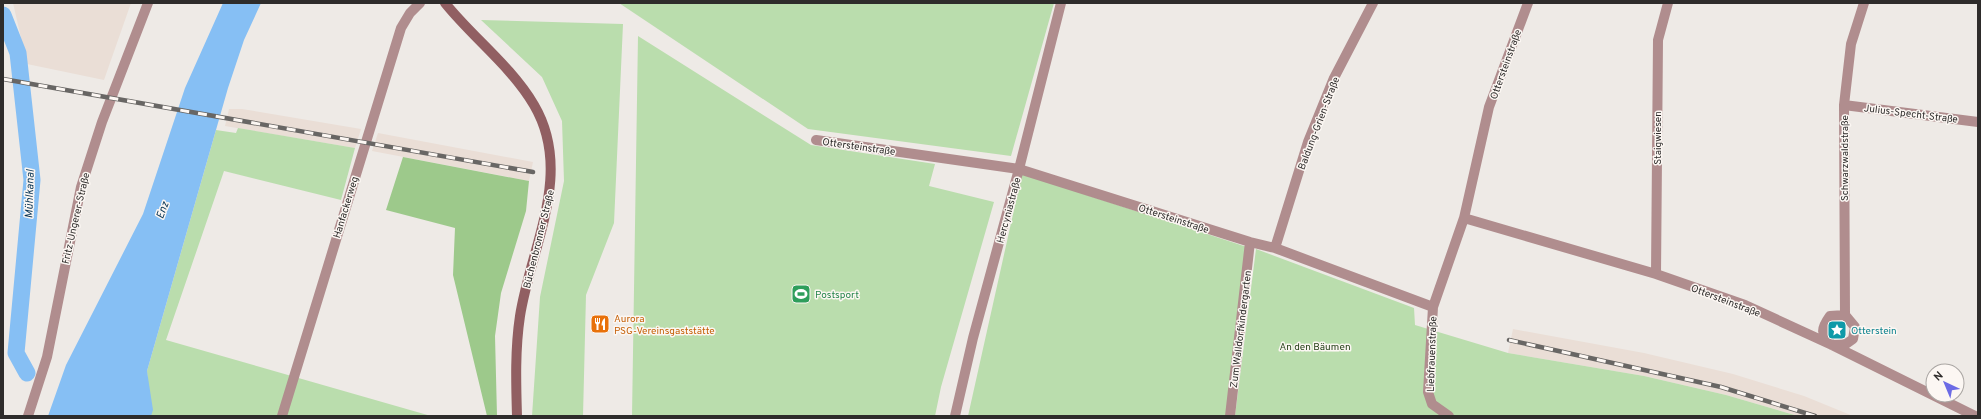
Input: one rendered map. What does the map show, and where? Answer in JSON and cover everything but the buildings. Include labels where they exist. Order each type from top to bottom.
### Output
[{"type":"main road","name":"Büchenbronner Straße","points":[[445,3],[505,67],[527,95],[542,119],[548,136],[551,153],[552,174],[549,202],[528,276],[520,318],[516,356],[517,416]]},
{"type":"street","name":"Fritz-Ungerer-Straße","points":[[28,416],[47,357],[81,187],[102,122],[148,3]]},
{"type":"street","name":"Hanfackerweg","points":[[282,416],[401,28],[410,13],[420,3]]},
{"type":"street","name":"Hercyniastraße","points":[[955,416],[973,338],[1019,169],[1061,3]]},
{"type":"street","name":"Baldung-Grien-Straße","points":[[1275,248],[1308,142],[1334,78],[1373,3]]},
{"type":"street","name":"Ottersteinstraße","points":[[816,140],[1019,169],[1250,242],[1275,248],[1433,307],[1464,218],[1489,107],[1528,3]]},
{"type":"street","name":"Staigwiesen","points":[[1656,274],[1658,40],[1668,3]]},
{"type":"street","name":"Schwarzwaldstraße","points":[[1832,345],[1846,344],[1853,339],[1855,327],[1845,315],[1844,105],[1851,44],[1864,3]]},
{"type":"street","name":"Julius-Specht-Straße","points":[[1844,105],[1978,122]]},
{"type":"street","name":"Ottersteinstraße","points":[[1464,218],[1656,274],[1745,305],[1832,345],[1975,416]]},
{"type":"street","name":"Zum Walldorfkindergarten","points":[[1230,416],[1250,242]]},
{"type":"street","name":"Liebfrauenstraße","points":[[1433,307],[1428,392],[1432,404],[1449,416]]},
{"type":"street","points":[[1832,345],[1823,335],[1823,326],[1830,316],[1845,315]]},
{"type":"shaded area","points":[[13,3],[131,3],[104,80],[27,64]]},
{"type":"shaded area","points":[[229,109],[242,109],[361,129],[355,148],[225,126]]},
{"type":"shaded area","points":[[378,133],[533,162],[529,181],[372,151]]},
{"type":"shaded area","points":[[1513,329],[1644,353],[1733,374],[1804,396],[1853,416],[1798,416],[1726,395],[1644,376],[1508,353]]},
{"type":"green space","points":[[619,3],[1054,3],[1011,156],[808,129]]},
{"type":"green space","points":[[481,20],[623,24],[614,223],[586,295],[583,416],[532,416],[540,297],[564,181],[562,121],[542,77]]},
{"type":"green space","name":"Postsport","points":[[638,36],[811,145],[935,164],[929,186],[994,202],[941,387],[935,416],[632,416]]},
{"type":"green space","points":[[238,128],[355,148],[341,200],[224,171],[166,340],[431,416],[150,416],[147,371],[216,130],[236,133]]},
{"type":"green space","points":[[403,157],[529,181],[526,211],[501,293],[495,336],[497,416],[487,416],[453,275],[455,228],[386,210]]},
{"type":"green space","points":[[1022,174],[1247,247],[1227,416],[968,416]]},
{"type":"green space","name":"An den Bäumen","points":[[1256,249],[1414,308],[1415,325],[1508,353],[1644,376],[1726,395],[1798,416],[1235,416]]},
{"type":"water","name":"Enz","points":[[223,3],[261,3],[244,40],[228,88],[147,371],[153,410],[151,416],[48,416],[66,365],[143,214],[185,88]]},
{"type":"waterway","name":"Mühlkanal","points":[[3,15],[18,53],[32,180],[16,353],[27,373]]},
{"type":"railway","points":[[3,79],[533,172]]},
{"type":"railway","points":[[1509,340],[1721,387],[1815,416]]},
{"type":"place","name":"Postsport","points":[[801,294]]},
{"type":"place","name":"Aurora PSG-Vereinsgaststätte","points":[[600,324]]},
{"type":"place","name":"Otterstein","points":[[1837,330]]}]
